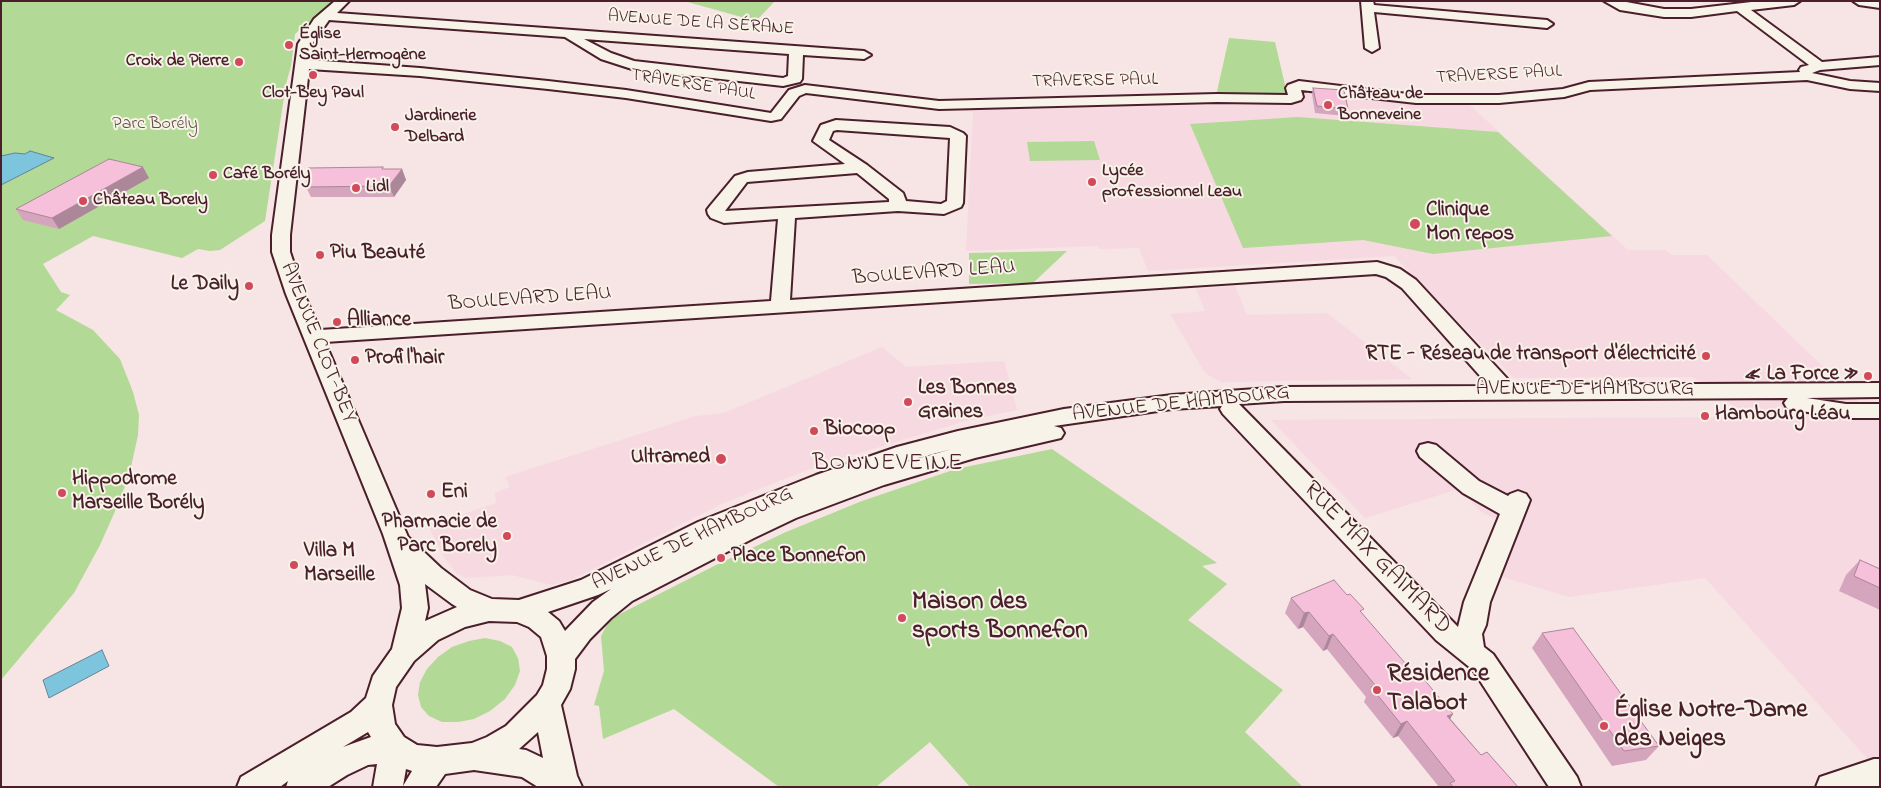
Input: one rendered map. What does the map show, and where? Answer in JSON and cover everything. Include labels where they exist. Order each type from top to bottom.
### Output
[{"type":"street","name":"AVENUE CLOT-BEY","points":[[343,1],[325,16],[307,38],[281,235],[281,252],[295,294],[398,542],[413,585],[415,608],[404,653]]},
{"type":"street","points":[[1610,1],[1631,9],[1664,13],[1690,13],[1740,8],[1757,3],[1794,1]]},
{"type":"street","points":[[1858,1],[1880,4]]},
{"type":"street","points":[[1372,48],[1368,4],[1547,24]]},
{"type":"street","points":[[1740,8],[1819,66]]},
{"type":"street","name":"AVENUE DE LA SÉRANE","points":[[325,16],[864,55]]},
{"type":"street","points":[[564,33],[611,58],[632,65],[783,82],[794,79],[796,50]]},
{"type":"street","points":[[1880,62],[1819,66],[1807,69],[1805,72],[1807,76],[1850,85],[1880,87]]},
{"type":"street","name":"TRAVERSE PAUL","points":[[303,64],[420,72],[558,86],[626,94],[771,117],[776,116],[794,93],[805,89],[939,105],[1200,98],[1291,99],[1296,97],[1293,88],[1299,85],[1416,99],[1499,99],[1564,93],[1589,86],[1807,76]]},
{"type":"street","points":[[861,168],[748,177],[742,179],[716,210],[717,214],[724,218],[787,212],[898,206],[944,209],[955,203],[958,136],[950,132],[836,125],[826,128],[821,141],[861,168],[897,197],[898,206]]},
{"type":"street","points":[[780,307],[787,212]]},
{"type":"street","name":"BOULEVARD LEAU","points":[[313,337],[1377,268],[1393,273],[1409,284],[1506,391]]},
{"type":"street","name":"AVENUE DE HAMBOURG","points":[[518,611],[589,588],[707,529],[824,481],[905,453],[994,430],[1118,408],[1231,396],[1284,394],[1506,391],[1880,390]]},
{"type":"street","name":"AVENUE DE HAMBOURG","points":[[561,656],[581,631],[602,610],[623,594],[745,531],[850,489],[974,450],[1040,436],[1120,422],[1231,409],[1317,406],[1880,403]]},
{"type":"street","points":[[1795,404],[1846,411],[1880,411]]},
{"type":"street","name":"RUE MAX GAIMARD","points":[[1231,409],[1446,632],[1482,662],[1566,787]]},
{"type":"street","points":[[1428,451],[1471,488],[1515,505],[1477,602],[1473,625],[1468,632],[1472,653]]},
{"type":"street","name":"AVENUE CLOT-BEY","points":[[398,542],[432,575],[461,597],[489,610]]},
{"type":"street","points":[[472,757],[497,747],[516,735],[547,704],[557,688],[561,670],[561,656],[557,641],[550,629],[538,619],[518,611],[489,610],[459,617],[429,632],[404,653],[383,685],[378,705],[381,728],[394,747],[413,758],[438,761],[472,757],[526,764],[565,785]]},
{"type":"street","points":[[547,704],[565,785]]},
{"type":"street","points":[[252,787],[361,721],[378,705]]},
{"type":"street","points":[[301,787],[336,765],[365,752],[394,747]]},
{"type":"street","points":[[388,787],[394,747]]},
{"type":"street","points":[[418,787],[438,761]]},
{"type":"street","points":[[1831,787],[1874,773],[1880,773]]},
{"type":"shaded area","points":[[1297,87],[1463,99],[1628,250],[1666,250],[1672,255],[1707,255],[1875,417],[1880,417],[1880,764],[1874,766],[1705,578],[1569,597],[1499,576],[1515,528],[1481,512],[1459,489],[1365,518],[1271,420],[1749,417],[1693,377],[1514,378],[1394,256],[1148,271],[1139,248],[1099,249],[1098,246],[966,251],[973,112],[955,110],[958,105],[1293,101]]},
{"type":"shaded area","points":[[1235,286],[1247,315],[1327,313],[1412,379],[1221,382],[1205,373],[1170,314],[1205,311],[1196,289]]},
{"type":"shaded area","points":[[882,347],[906,367],[1004,361],[1017,410],[966,421],[829,462],[721,504],[571,580],[552,585],[512,575],[466,578],[457,574],[446,560],[428,526],[496,503],[495,493],[510,487],[505,477],[696,416],[724,413]]},
{"type":"green space","name":"Parc Borély","points":[[1,1],[334,1],[295,34],[265,221],[220,250],[198,249],[182,258],[93,236],[43,264],[61,292],[70,295],[56,310],[93,330],[120,359],[133,392],[139,415],[138,435],[129,476],[116,509],[100,545],[74,593],[1,680]]},
{"type":"green space","points":[[684,1],[775,1],[756,21]]},
{"type":"green space","points":[[1229,38],[1275,42],[1288,98],[1216,96]]},
{"type":"green space","points":[[1298,117],[1498,132],[1612,236],[1433,254],[1363,240],[1243,248],[1190,124]]},
{"type":"green space","points":[[1094,141],[1100,160],[1030,161],[1027,142]]},
{"type":"green space","points":[[1067,251],[1033,283],[969,284],[969,253]]},
{"type":"green space","name":"Maison des sports Bonnefon","points":[[1052,449],[1217,563],[1202,566],[1227,584],[1188,620],[1283,690],[1245,732],[1303,787],[970,787],[930,742],[876,787],[779,787],[674,709],[603,739],[599,706],[594,705],[604,671],[601,636],[607,625],[616,616],[786,532],[862,501],[956,469]]},
{"type":"green space","points":[[485,638],[500,641],[512,647],[518,658],[520,671],[515,685],[505,699],[490,711],[474,719],[442,722],[429,716],[421,707],[418,695],[420,682],[427,669],[438,657],[452,647]]},
{"type":"water","points":[[30,151],[54,158],[1,185],[1,156],[15,153],[25,154]]},
{"type":"water","points":[[102,650],[109,666],[49,698],[43,680]]},
{"type":"building","points":[[1313,88],[1344,90],[1348,109],[1317,106]]},
{"type":"building","points":[[109,159],[143,167],[52,218],[16,209]]},
{"type":"building","points":[[383,167],[382,169],[402,169],[389,186],[306,187],[308,168]]},
{"type":"building","points":[[1860,560],[1880,569],[1880,588],[1854,576]]},
{"type":"building","points":[[1334,580],[1347,595],[1350,594],[1364,609],[1360,611],[1418,678],[1422,677],[1453,714],[1447,716],[1481,755],[1487,752],[1518,787],[1453,787],[1450,783],[1455,781],[1407,721],[1401,724],[1371,687],[1375,685],[1333,634],[1329,636],[1309,612],[1304,613],[1291,598]]},
{"type":"building","points":[[1573,628],[1659,746],[1624,751],[1542,633]]},
{"type":"place","name":"Église Saint-Hermogène","points":[[289,45]]},
{"type":"place","name":"Croix de Pierre","points":[[239,62]]},
{"type":"place","name":"Clot-Bey Paul","points":[[313,75]]},
{"type":"place","name":"Château de Bonneveine","points":[[1328,105]]},
{"type":"place","name":"Jardinerie Delbard","points":[[395,127]]},
{"type":"place","name":"Café Borély","points":[[213,175]]},
{"type":"place","name":"Lycée professionnel Leau","points":[[1092,182]]},
{"type":"place","name":"Lidl","points":[[356,188]]},
{"type":"place","name":"Château Borely","points":[[83,201]]},
{"type":"place","name":"Clinique Mon repos","points":[[1415,224]]},
{"type":"place","name":"Piu Beauté","points":[[320,255]]},
{"type":"place","name":"Le Daily","points":[[249,286]]},
{"type":"place","name":"Alliance","points":[[337,322]]},
{"type":"place","name":"RTE - Réseau de transport d'électricité","points":[[1706,356]]},
{"type":"place","name":"Profil'hair","points":[[355,360]]},
{"type":"place","name":"« La Force »","points":[[1868,376]]},
{"type":"place","name":"Les Bonnes Graines","points":[[908,402]]},
{"type":"place","name":"Hambourg Léau","points":[[1705,416]]},
{"type":"place","name":"Biocoop","points":[[814,431]]},
{"type":"place","name":"Ultramed","points":[[721,459]]},
{"type":"place","name":"Hippodrome Marseille Borély","points":[[62,493]]},
{"type":"place","name":"Eni","points":[[431,494]]},
{"type":"place","name":"Pharmacie de Parc Borely","points":[[507,536]]},
{"type":"place","name":"Place Bonnefon","points":[[721,558]]},
{"type":"place","name":"Villa M Marseille","points":[[294,565]]},
{"type":"place","name":"Maison des sports Bonnefon","points":[[902,618]]},
{"type":"place","name":"Résidence Talabot","points":[[1377,690]]},
{"type":"place","name":"Église Notre-Dame des Neiges","points":[[1604,726]]},
{"type":"district","name":"BONNEVEINE","points":[[888,465]]}]
